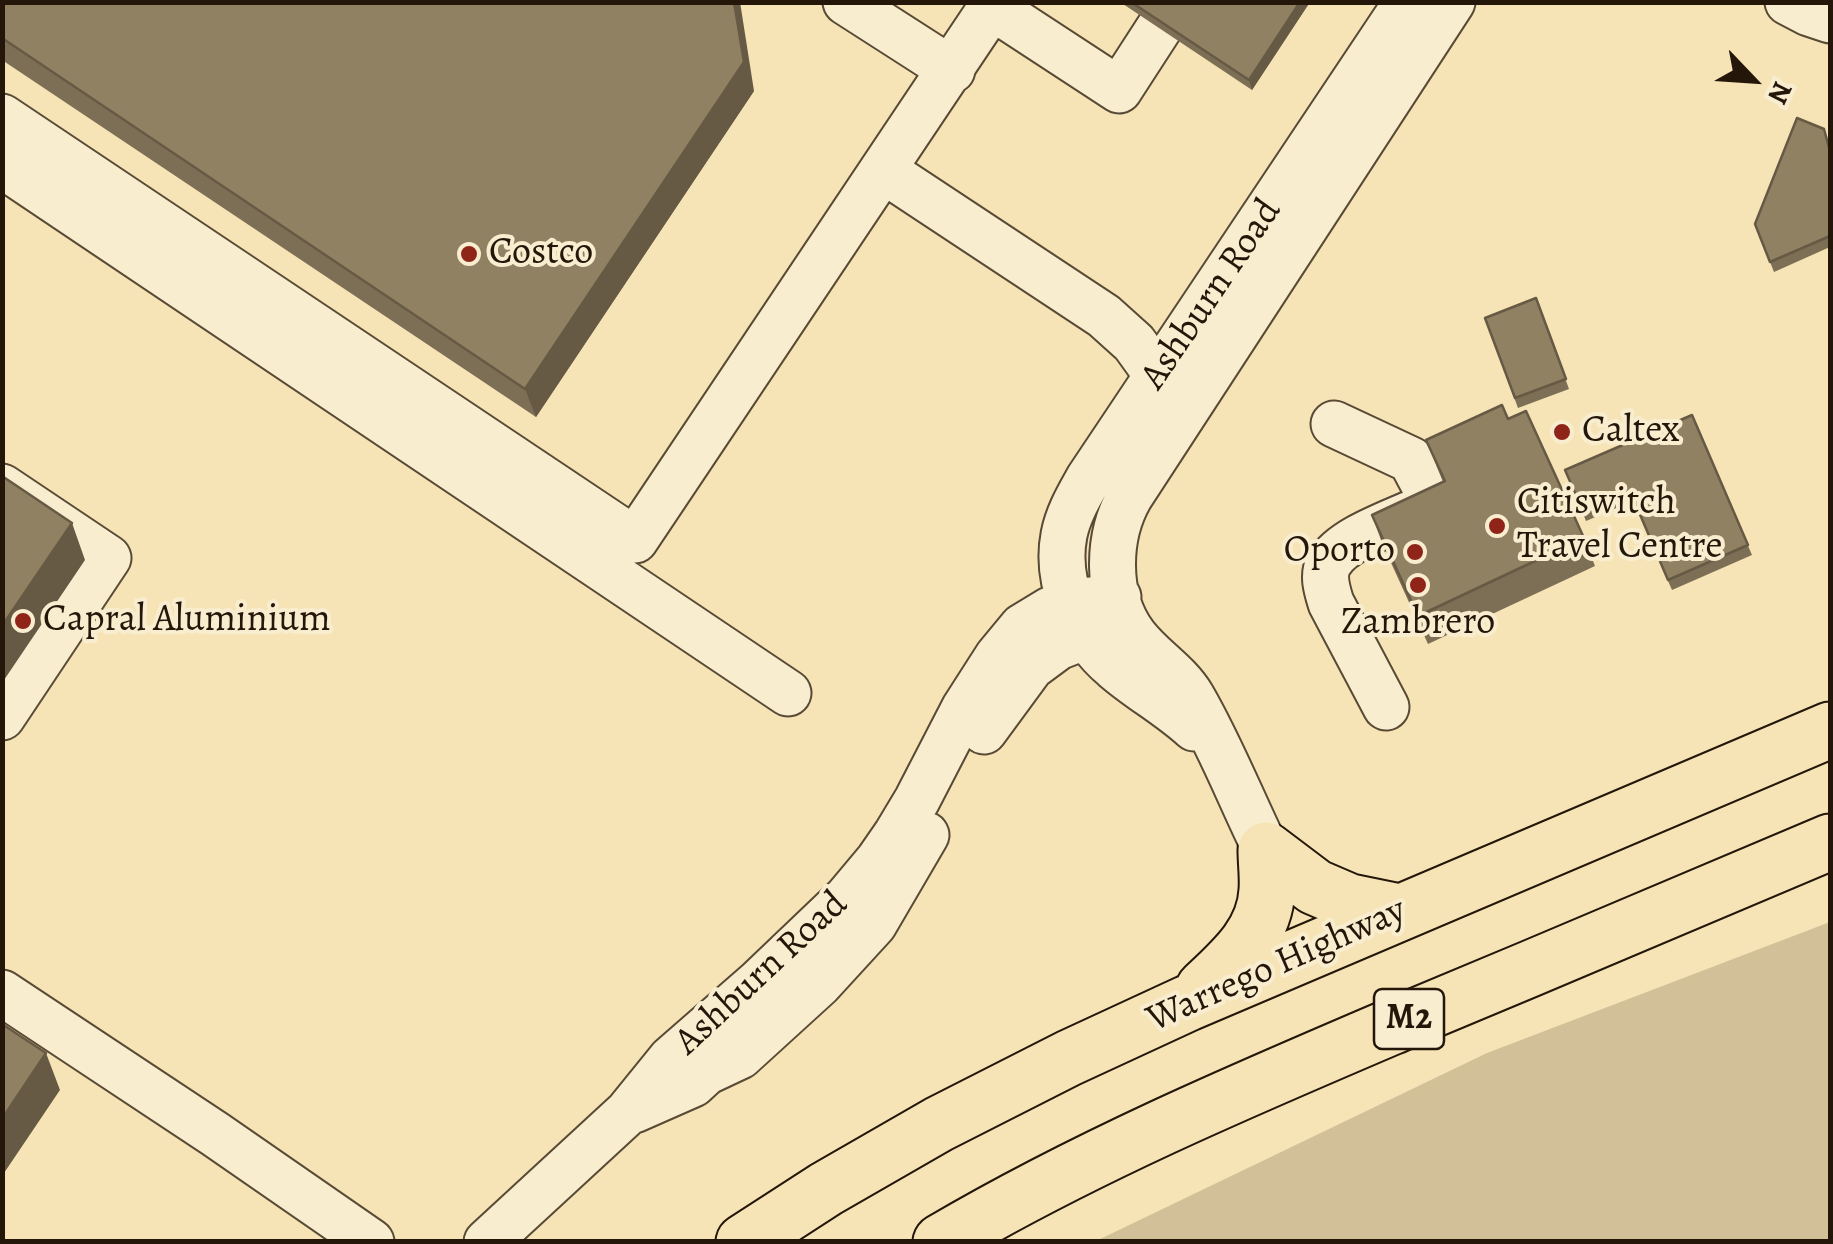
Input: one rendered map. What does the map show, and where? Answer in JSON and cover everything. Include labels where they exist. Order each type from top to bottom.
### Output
[{"type":"highway","name":"Warrego Highway","points":[[744,1242],[939,1124],[1069,1058],[1399,912],[1830,730]]},
{"type":"highway","name":"M2","points":[[941,1242],[994,1210],[1112,1151],[1236,1095],[1830,842]]},
{"type":"highway","points":[[1266,850],[1314,887],[1350,902],[1399,912]]},
{"type":"highway","points":[[1188,1003],[1242,952],[1255,932],[1268,891],[1266,850]]},
{"type":"street","points":[[846,2],[952,70]]},
{"type":"street","points":[[2,117],[635,540],[993,5],[1119,90],[1176,2]]},
{"type":"street","name":"Ashburn Road","points":[[1100,614],[1063,566],[1065,531],[1073,507],[1408,2]]},
{"type":"street","name":"Ashburn Road","points":[[487,1242],[628,1112],[693,1084],[706,1072],[740,1056],[819,984],[874,924],[979,738],[1014,688],[1031,667],[1100,614],[1120,513],[1452,2]]},
{"type":"street","points":[[1788,2],[1830,20]]},
{"type":"street","points":[[2,165],[788,693]]},
{"type":"street","points":[[884,170],[1104,316],[1134,343],[1157,375]]},
{"type":"street","points":[[1334,424],[1411,460],[1430,496],[1422,509],[1348,544],[1342,566],[1345,590],[1393,704]]},
{"type":"street","points":[[2,487],[108,558],[2,718]]},
{"type":"street","points":[[1100,614],[1111,665],[1177,713],[1218,751],[1266,850]]},
{"type":"street","points":[[2,993],[372,1242]]},
{"type":"shaded area","points":[[1830,922],[1830,1241],[1096,1241],[1487,1053]]},
{"type":"building","name":"Costco","points":[[2,2],[734,2],[744,62],[525,389],[2,38]]},
{"type":"building","points":[[1131,2],[1300,2],[1249,80]]},
{"type":"building","points":[[1797,118],[1824,129],[1830,151],[1830,236],[1770,262],[1755,224]]},
{"type":"building","points":[[1536,298],[1566,379],[1515,398],[1485,318]]},
{"type":"building","name":"Citiswitch Travel Centre","points":[[1502,405],[1508,419],[1526,411],[1584,538],[1418,616],[1372,515],[1445,481],[1426,440]]},
{"type":"building","points":[[1692,415],[1748,545],[1668,580],[1630,491],[1583,511],[1565,470]]},
{"type":"building","points":[[2,476],[72,523],[2,626]]},
{"type":"building","points":[[2,1024],[46,1053],[2,1119]]},
{"type":"place","name":"Costco","points":[[469,254]]},
{"type":"place","name":"Caltex","points":[[1562,432]]},
{"type":"place","name":"Citiswitch Travel Centre","points":[[1497,526]]},
{"type":"place","name":"Oporto","points":[[1415,552]]},
{"type":"place","name":"Zambrero","points":[[1418,585]]},
{"type":"place","name":"Capral Aluminium","points":[[23,621]]}]
